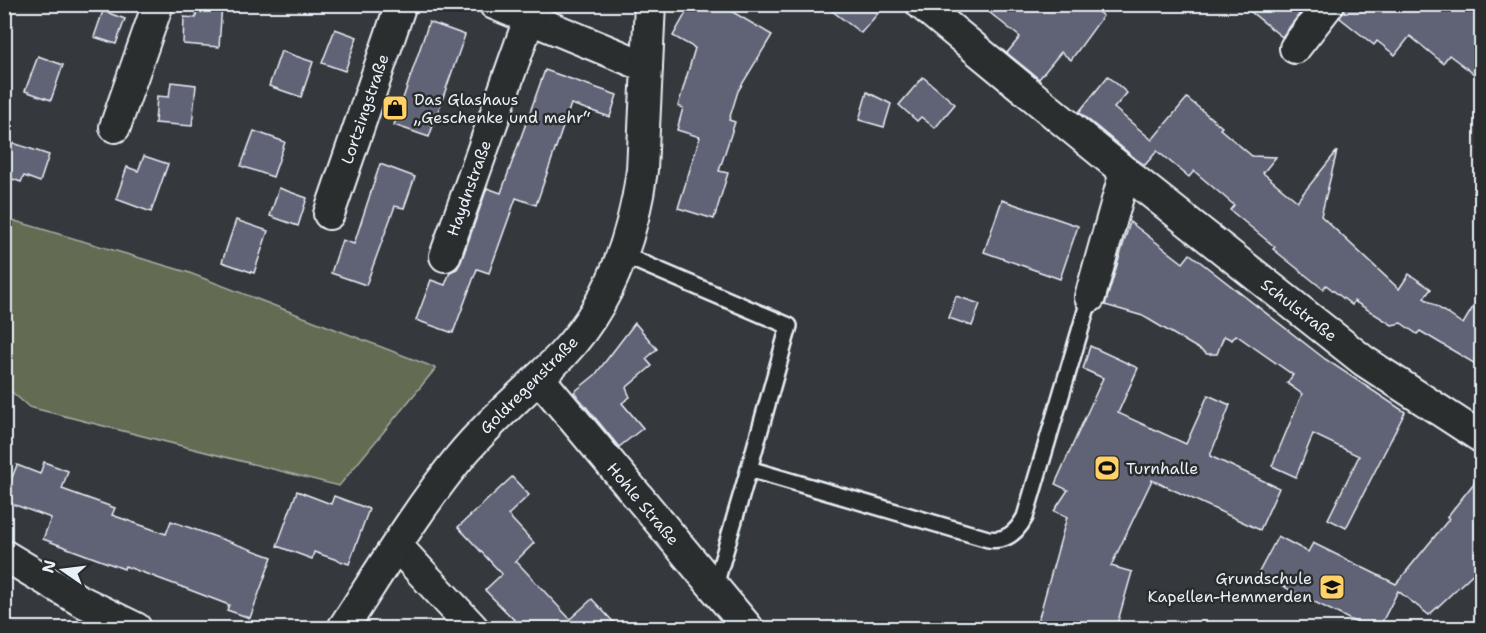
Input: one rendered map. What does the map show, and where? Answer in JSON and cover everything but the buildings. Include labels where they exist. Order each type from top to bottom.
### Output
[{"type":"street","points":[[115,127],[158,4]]},
{"type":"street","name":"Lortzingstraße","points":[[329,214],[401,4]]},
{"type":"street","points":[[494,4],[647,67]]},
{"type":"street","name":"Goldregenstraße","points":[[343,628],[445,476],[494,418],[563,354],[587,324],[607,291],[623,255],[636,214],[641,180],[650,4]]},
{"type":"street","name":"Schulstraße","points":[[921,4],[1125,172],[1364,361],[1482,438]]},
{"type":"street","points":[[1295,48],[1329,4]]},
{"type":"street","name":"Haydnstraße","points":[[445,256],[529,19]]},
{"type":"street","points":[[1090,297],[1125,172]]},
{"type":"street","name":"Hohle Straße","points":[[539,378],[748,628]]},
{"type":"street","points":[[397,546],[473,628]]},
{"type":"street","points":[[4,555],[87,604],[136,628]]},
{"type":"lane","points":[[623,255],[789,326],[714,589]]},
{"type":"lane","points":[[749,469],[988,539],[998,540],[1008,536],[1018,528],[1025,517],[1090,297]]},
{"type":"green space","points":[[5,218],[187,272],[436,368],[339,486],[29,407],[5,386]]},
{"type":"place","name":"Das Glashaus „Geschenke und mehr“","points":[[395,108]]},
{"type":"place","name":"Turnhalle","points":[[1107,468]]},
{"type":"place","name":"Grundschule Kapellen-Hemmerden","points":[[1332,587]]}]
